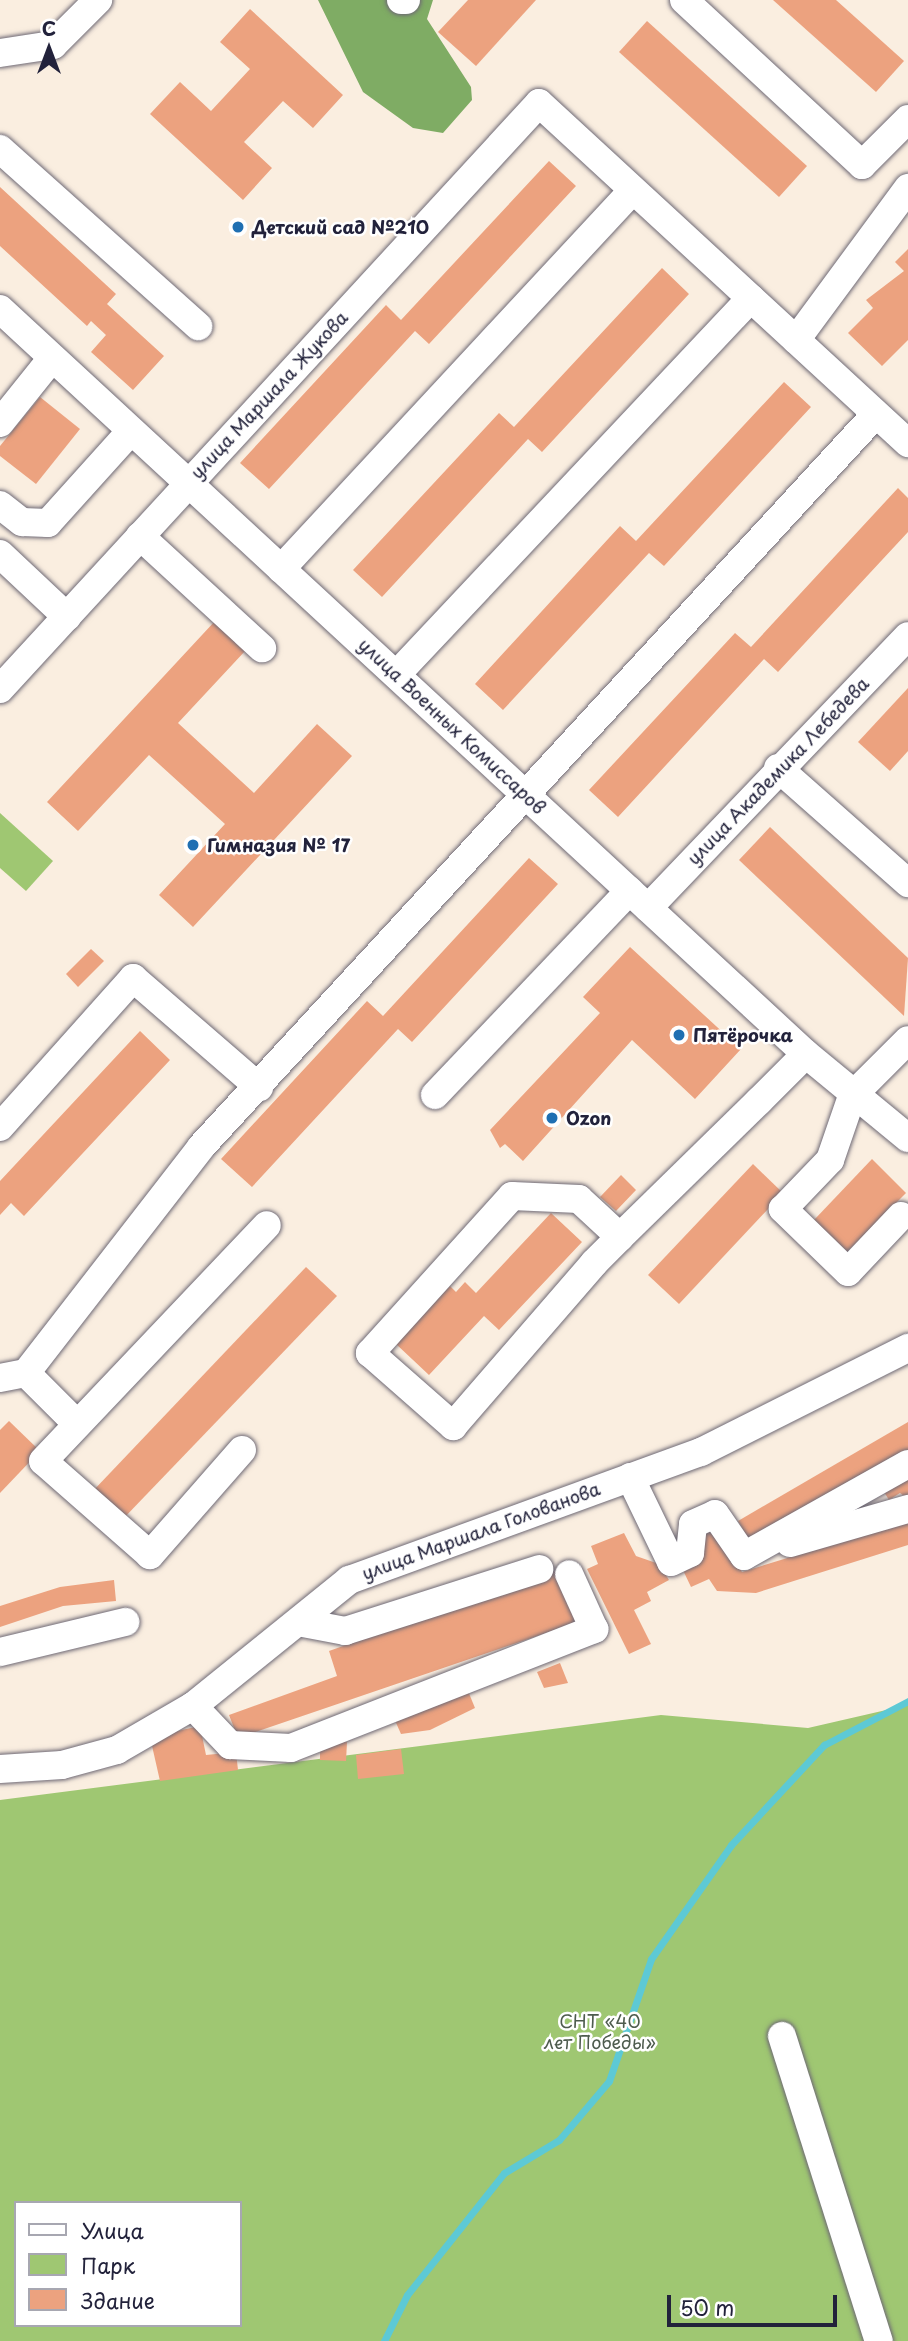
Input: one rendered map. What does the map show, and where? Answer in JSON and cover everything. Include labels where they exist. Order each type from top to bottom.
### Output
[{"type":"street","points":[[0,53],[53,45],[98,0]]},
{"type":"street","points":[[684,0],[862,165],[908,119]]},
{"type":"street","name":"улица Маршала Жукова","points":[[0,689],[539,103],[633,190]]},
{"type":"street","points":[[0,149],[198,326]]},
{"type":"street","points":[[796,340],[908,188]]},
{"type":"street","points":[[281,569],[633,190],[908,443]]},
{"type":"street","points":[[397,674],[751,298]]},
{"type":"street","name":"улица Военных Комиссаров","points":[[0,309],[130,432],[397,674],[852,1096],[908,1138]]},
{"type":"street","points":[[0,423],[52,358]]},
{"type":"street","points":[[76,1423],[13,1375],[201,1147],[528,797],[876,414]]},
{"type":"street","points":[[0,505],[22,522],[48,523],[130,432]]},
{"type":"street","points":[[140,536],[262,648]]},
{"type":"street","points":[[0,554],[67,617]]},
{"type":"street","name":"улица Академика Лебедева","points":[[435,1095],[778,768],[908,636]]},
{"type":"street","points":[[778,768],[908,883]]},
{"type":"street","points":[[0,1127],[134,967],[259,1087]]},
{"type":"street","points":[[901,1216],[848,1272],[783,1209],[830,1160],[852,1096],[908,1041]]},
{"type":"street","points":[[620,1237],[579,1199],[512,1196],[370,1353],[453,1426],[620,1237],[806,1054]]},
{"type":"street","points":[[242,1450],[150,1555],[43,1461],[76,1423],[267,1225]]},
{"type":"street","name":"улица Маршала Голованова","points":[[0,1769],[62,1765],[117,1750],[193,1706],[303,1623],[349,1580],[701,1452],[908,1348]]},
{"type":"street","points":[[744,1556],[908,1464]]},
{"type":"street","points":[[630,1476],[671,1562],[690,1553],[693,1524],[715,1514],[744,1556]]},
{"type":"street","points":[[744,1556],[908,1509]]},
{"type":"street","points":[[303,1623],[345,1631],[539,1569]]},
{"type":"street","points":[[193,1706],[230,1745],[291,1748],[594,1629],[569,1574]]},
{"type":"street","points":[[0,1652],[125,1622]]},
{"type":"street","points":[[782,2036],[879,2341]]},
{"type":"green space","points":[[318,0],[433,0],[427,19],[471,87],[472,100],[443,133],[413,128],[363,92]]},
{"type":"green space","points":[[0,813],[53,861],[26,891],[0,868]]},
{"type":"green space","name":"СНТ «40 лет Победы»","points":[[908,1705],[908,2341],[0,2341],[0,1800],[661,1715],[808,1728]]},
{"type":"building","points":[[468,0],[536,0],[476,66],[438,32]]},
{"type":"building","points":[[773,0],[836,0],[904,61],[876,92]]},
{"type":"building","points":[[250,9],[343,95],[313,128],[283,101],[244,142],[272,168],[243,200],[150,114],[180,82],[211,111],[250,69],[220,42]]},
{"type":"building","points":[[647,21],[807,166],[779,197],[619,52]]},
{"type":"building","points":[[549,161],[576,186],[429,344],[415,331],[269,489],[240,463],[386,305],[401,320]]},
{"type":"building","points":[[0,187],[116,294],[107,304],[164,356],[133,390],[91,352],[106,335],[91,321],[87,326],[0,246]]},
{"type":"building","points":[[908,249],[908,340],[882,366],[848,333],[873,308],[866,300],[904,271],[895,262]]},
{"type":"building","points":[[662,268],[689,294],[542,452],[528,439],[382,597],[353,570],[499,413],[514,427]]},
{"type":"building","points":[[784,382],[811,407],[664,566],[649,553],[503,710],[475,684],[620,526],[636,541]]},
{"type":"building","points":[[40,397],[80,429],[36,484],[0,456],[0,446]]},
{"type":"building","points":[[898,488],[908,498],[908,532],[778,672],[764,659],[618,817],[589,790],[735,633],[751,647]]},
{"type":"building","points":[[215,621],[246,650],[178,723],[254,793],[317,724],[352,756],[193,927],[159,895],[225,824],[149,755],[78,831],[47,802]]},
{"type":"building","points":[[908,688],[908,751],[890,771],[858,742]]},
{"type":"building","points":[[770,827],[908,958],[904,1016],[739,860]]},
{"type":"building","points":[[529,858],[558,884],[412,1042],[398,1029],[252,1187],[221,1159],[367,1001],[383,1016]]},
{"type":"building","points":[[630,947],[741,1049],[695,1099],[632,1040],[523,1161],[505,1144],[500,1148],[490,1130],[600,1013],[583,997]]},
{"type":"building","points":[[91,949],[104,961],[78,987],[66,974]]},
{"type":"building","points":[[140,1031],[170,1060],[24,1216],[11,1203],[0,1215],[0,1181]]},
{"type":"building","points":[[872,1159],[906,1193],[846,1253],[814,1220]]},
{"type":"building","points":[[753,1164],[783,1193],[679,1304],[648,1275]]},
{"type":"building","points":[[621,1175],[636,1190],[616,1211],[600,1197]]},
{"type":"building","points":[[551,1213],[582,1242],[499,1330],[484,1316],[429,1375],[396,1344],[450,1286],[456,1292],[465,1282],[476,1293]]},
{"type":"building","points":[[306,1267],[337,1296],[122,1520],[91,1493]]},
{"type":"building","points":[[9,1421],[40,1451],[0,1493],[0,1430]]},
{"type":"building","points":[[908,1422],[908,1451],[750,1542],[738,1521]]},
{"type":"building","points":[[908,1472],[908,1499],[900,1493],[889,1500],[881,1487]]},
{"type":"building","points":[[713,1521],[742,1572],[908,1521],[908,1545],[756,1593],[717,1591],[709,1579],[691,1587],[681,1566]]},
{"type":"building","points":[[624,1533],[636,1556],[659,1564],[669,1580],[647,1592],[651,1601],[634,1610],[651,1644],[629,1654],[587,1569],[598,1564],[591,1546]]},
{"type":"building","points":[[558,1570],[578,1622],[238,1738],[229,1715],[337,1676],[329,1651]]},
{"type":"building","points":[[114,1580],[116,1601],[63,1606],[0,1627],[0,1606],[60,1587]]},
{"type":"building","points":[[560,1663],[568,1683],[544,1688],[537,1672]]},
{"type":"building","points":[[468,1691],[475,1708],[430,1730],[401,1734],[393,1716]]},
{"type":"building","points":[[200,1726],[206,1755],[236,1752],[238,1770],[160,1781],[150,1737]]},
{"type":"building","points":[[320,1741],[347,1742],[346,1761],[320,1760]]},
{"type":"building","points":[[401,1749],[404,1774],[358,1779],[356,1755]]},
{"type":"waterway","points":[[384,2341],[407,2295],[504,2173],[559,2140],[609,2081],[651,1959],[731,1845],[824,1745],[908,1701]]},
{"type":"place","name":"Детский сад №210","points":[[238,227]]},
{"type":"place","name":"Гимназия № 17","points":[[193,845]]},
{"type":"place","name":"Пятёрочка","points":[[679,1035]]},
{"type":"place","name":"Ozon","points":[[552,1118]]}]
